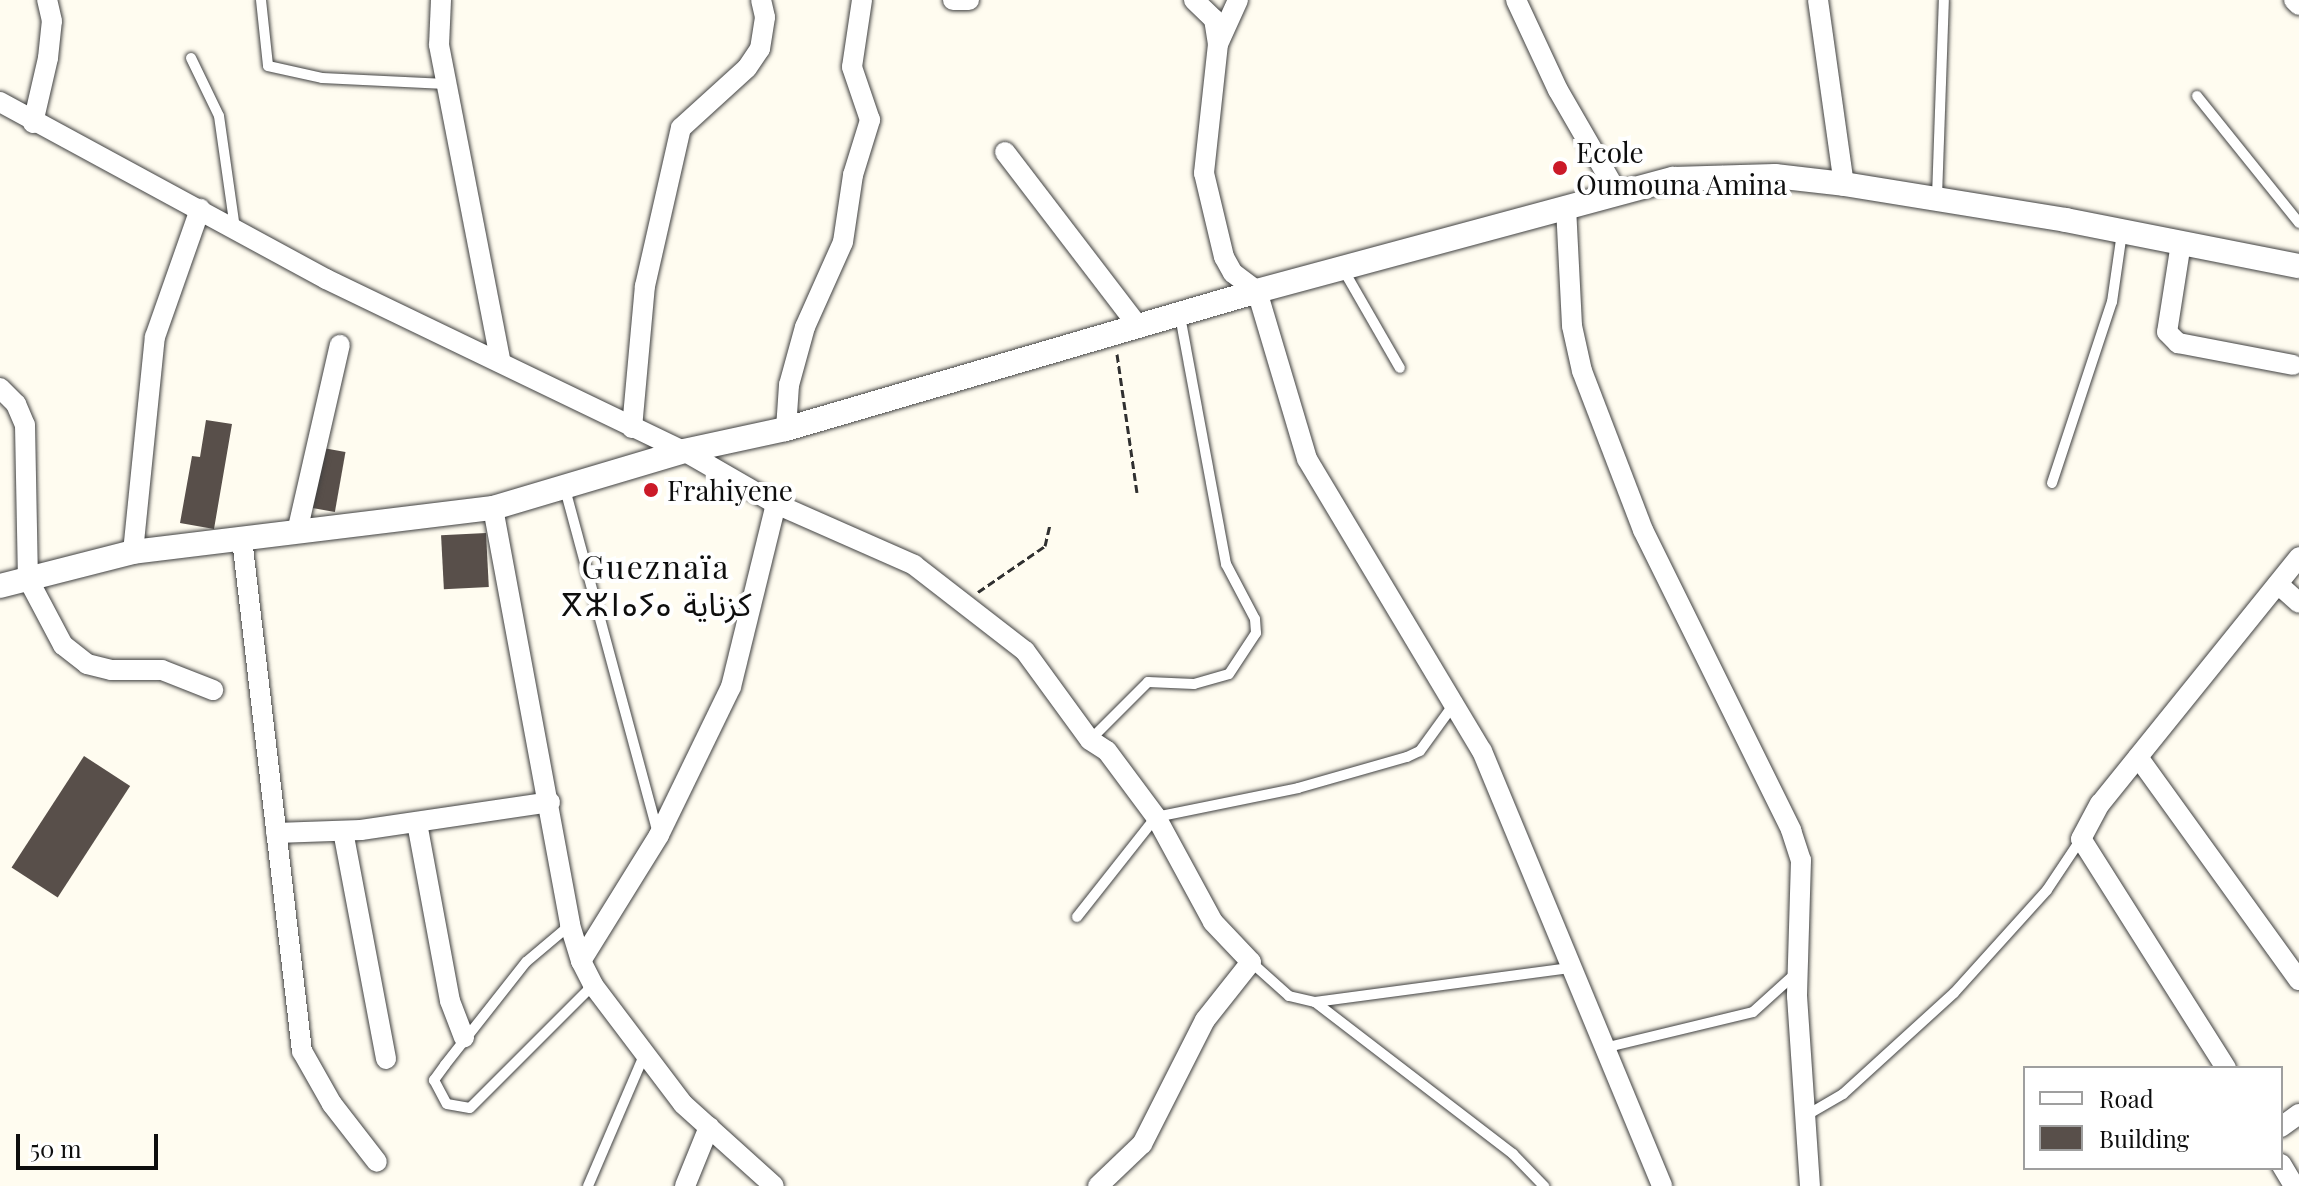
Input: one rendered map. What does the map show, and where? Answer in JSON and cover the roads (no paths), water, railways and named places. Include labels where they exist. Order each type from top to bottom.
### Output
[{"type":"street","points":[[33,123],[48,58],[52,21],[47,0]]},
{"type":"street","points":[[441,0],[439,45],[500,360]]},
{"type":"street","points":[[632,428],[645,286],[681,128],[747,68],[760,49],[765,17],[761,0]]},
{"type":"street","points":[[786,429],[801,341],[843,242],[853,175],[870,120],[852,67],[862,0]]},
{"type":"street","points":[[953,0],[969,0]]},
{"type":"street","points":[[1194,0],[1214,19],[1218,44],[1204,173],[1224,257],[1233,273],[1257,291],[1307,459],[1482,751],[1662,1186]]},
{"type":"street","points":[[1218,44],[1238,0]]},
{"type":"street","points":[[1516,0],[1565,103],[1617,192]]},
{"type":"street","points":[[1818,0],[1844,184]]},
{"type":"street","points":[[2294,0],[2299,5]]},
{"type":"street","points":[[0,102],[33,123],[110,158],[235,230],[684,451],[776,504],[914,565],[965,600],[1025,651],[1090,740],[1107,751],[1156,817],[1213,922],[1251,962],[1205,1020],[1142,1144],[1098,1186]]},
{"type":"street","points":[[1005,152],[1138,326]]},
{"type":"street","points":[[0,586],[133,552],[493,508],[684,451],[786,429],[1138,326],[1180,317],[1257,291],[1617,192],[1715,174],[1844,184],[2122,231],[2299,266]]},
{"type":"street","points":[[1566,207],[1572,326],[1582,371],[1643,530],[1801,860],[1799,970],[1810,1186]]},
{"type":"street","points":[[133,552],[155,337],[200,209]]},
{"type":"street","points":[[2181,243],[2167,332],[2178,343],[2293,365]]},
{"type":"street","points":[[297,532],[340,345]]},
{"type":"street","points":[[0,388],[16,404],[25,425],[28,579],[63,645],[87,664],[111,670],[162,670],[213,690]]},
{"type":"street","points":[[581,961],[659,835],[731,687],[776,504]]},
{"type":"street","points":[[493,508],[550,802],[570,925],[581,961],[593,985],[683,1104],[774,1186]]},
{"type":"street","points":[[242,539],[302,1051],[332,1104],[377,1162]]},
{"type":"street","points":[[2225,1066],[2081,839],[2100,804],[2299,557]]},
{"type":"street","points":[[2278,584],[2299,603]]},
{"type":"street","points":[[2138,757],[2299,980]]},
{"type":"street","points":[[276,833],[343,831],[417,823],[550,802]]},
{"type":"street","points":[[417,823],[450,1001],[464,1037]]},
{"type":"street","points":[[343,831],[386,1059]]},
{"type":"street","points":[[685,1186],[709,1127]]},
{"type":"street","points":[[2283,1167],[2294,1186]]},
{"type":"lane","points":[[261,0],[268,66],[322,78],[446,84]]},
{"type":"lane","points":[[1937,199],[1944,0]]},
{"type":"lane","points":[[191,58],[219,116],[235,230]]},
{"type":"lane","points":[[2197,96],[2299,223]]},
{"type":"lane","points":[[2052,483],[2112,302],[2122,231]]},
{"type":"lane","points":[[1342,268],[1400,368]]},
{"type":"lane","points":[[1090,740],[1148,682],[1194,684],[1229,674],[1256,633],[1255,619],[1226,564],[1180,317]]},
{"type":"lane","points":[[565,489],[659,835]]},
{"type":"lane","points":[[1077,917],[1156,817],[1298,788],[1407,757],[1420,751],[1454,704]]},
{"type":"lane","points":[[1807,1115],[1843,1094],[1954,993],[2047,890],[2081,839]]},
{"type":"lane","points":[[570,925],[526,962],[464,1037],[434,1080],[447,1104],[470,1108],[593,985]]},
{"type":"lane","points":[[1251,962],[1289,996],[1315,1002],[1570,968]]},
{"type":"lane","points":[[1604,1048],[1753,1012],[1799,970]]},
{"type":"lane","points":[[1315,1002],[1513,1154],[1544,1186]]},
{"type":"lane","points":[[588,1186],[645,1053]]},
{"type":"place","name":"Ecole Oumouna Amina","points":[[1560,168]]},
{"type":"place","name":"Frahiyene","points":[[651,490]]},
{"type":"district","name":"Gueznaïa ⴳⵣⵏⴰⵢⴰ كزناية","points":[[656,586]]}]
